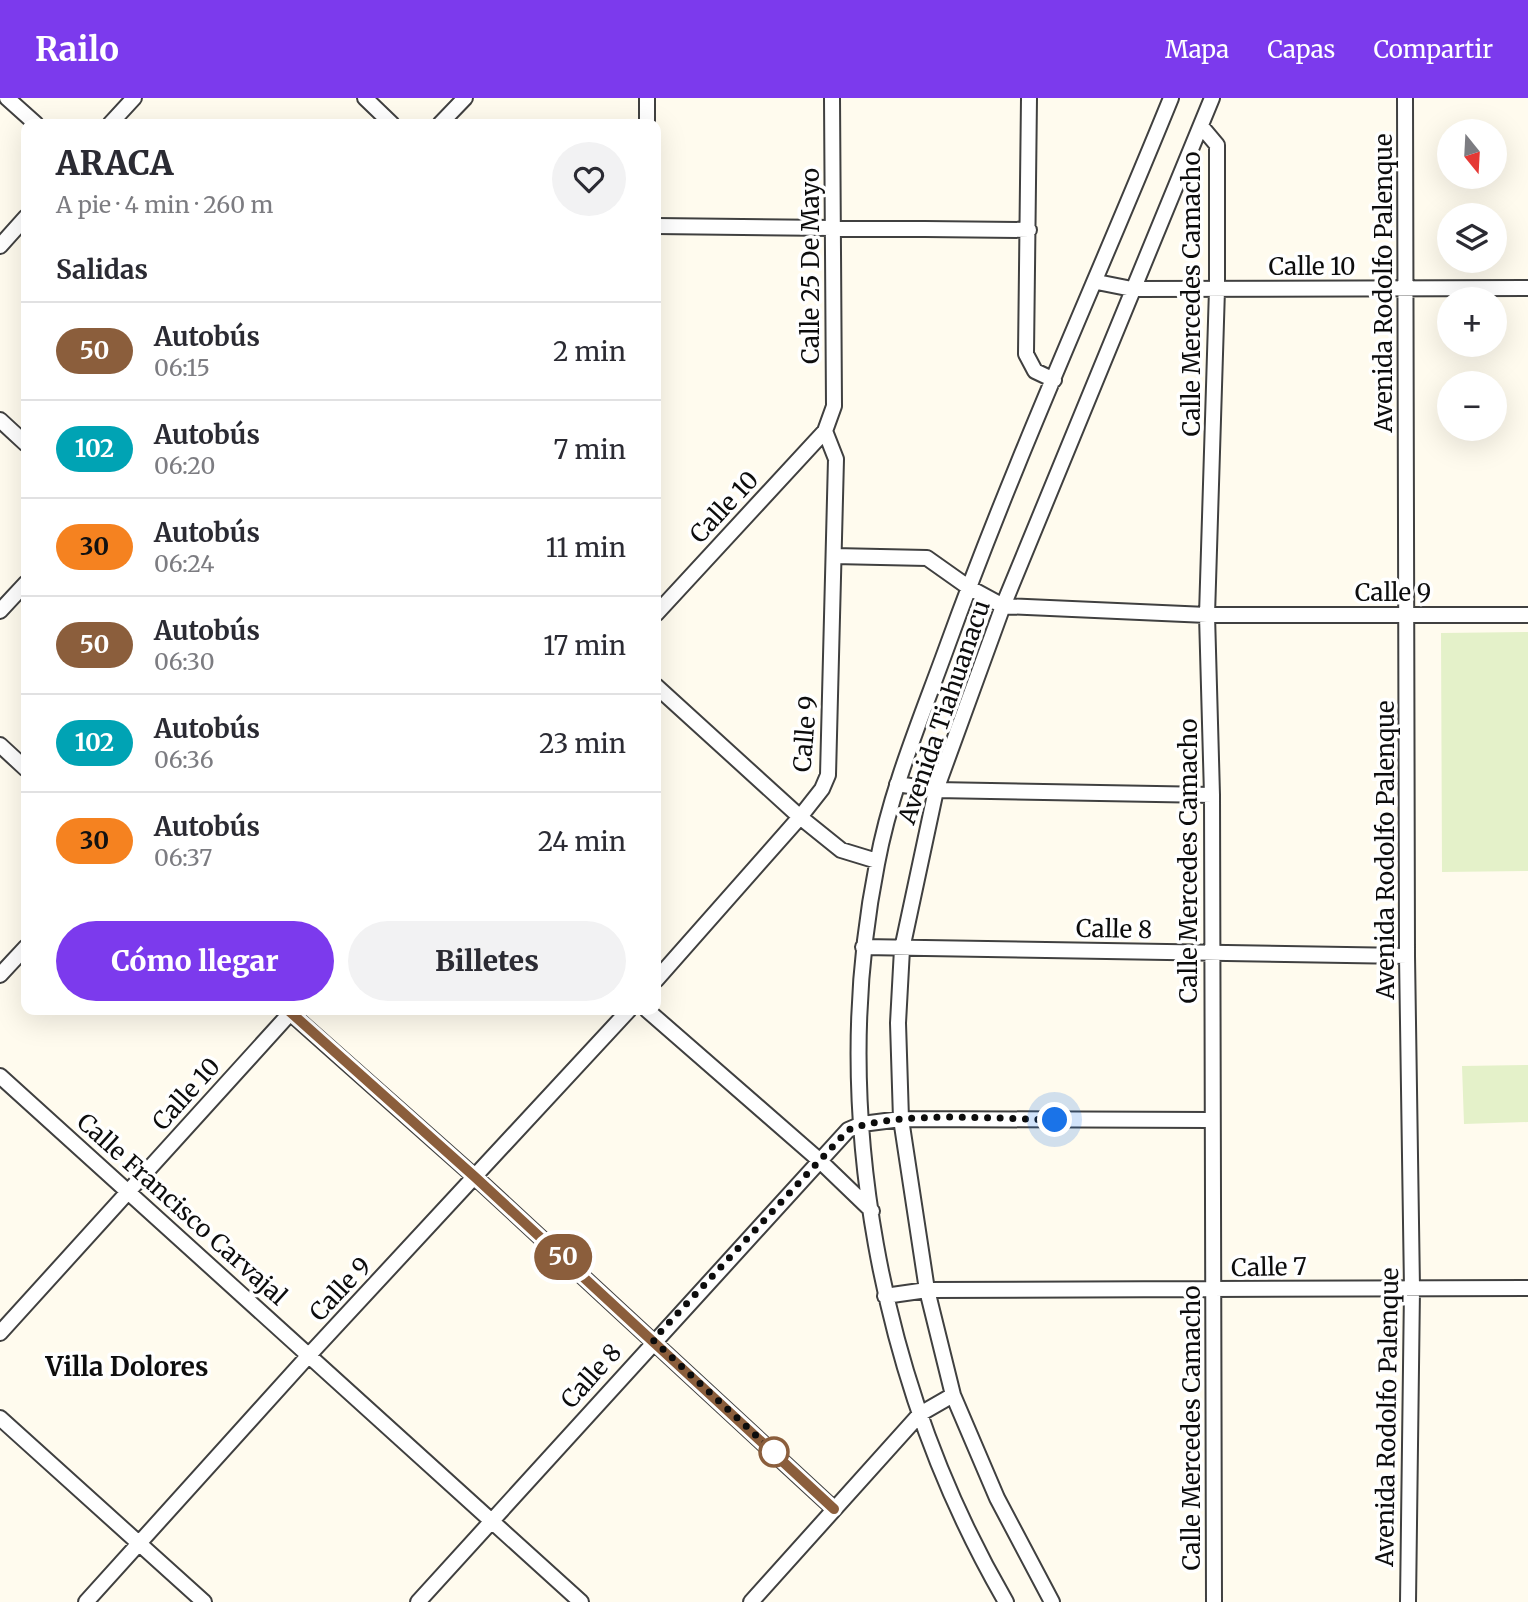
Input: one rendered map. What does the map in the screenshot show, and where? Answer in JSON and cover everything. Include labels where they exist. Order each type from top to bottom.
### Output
[{"type":"street","points":[[7,98],[30,119]]},
{"type":"street","points":[[115,119],[134,98]]},
{"type":"street","points":[[365,98],[387,119]]},
{"type":"street","points":[[445,119],[465,98]]},
{"type":"street","points":[[647,98],[647,119]]},
{"type":"street","name":"Calle 25 De Mayo","points":[[825,431],[834,406],[832,98]]},
{"type":"street","points":[[1029,98],[1030,230],[1026,354],[1035,370],[1054,380]]},
{"type":"street","name":"Avenida Tiahuanacu","points":[[1006,1602],[965,1525],[920,1414],[901,1360],[885,1296],[862,1124],[859,1026],[863,947],[877,861],[897,784],[968,587],[1097,282],[1171,98]]},
{"type":"street","name":"Avenida Tiahuanacu","points":[[1052,1602],[998,1498],[953,1395],[927,1290],[901,1119],[898,1023],[902,949],[936,790],[1003,606],[1212,98]]},
{"type":"street","name":"Avenida Rodolfo Palenque","points":[[1405,98],[1407,956],[1412,1289],[1408,1602]]},
{"type":"street","name":"Calle Mercedes Camacho","points":[[1201,126],[1212,135],[1217,145],[1217,289],[1208,615],[1212,795],[1210,1120],[1214,1602]]},
{"type":"street","points":[[0,246],[21,223]]},
{"type":"street","points":[[661,226],[1030,230]]},
{"type":"street","name":"Calle 10","points":[[1097,282],[1132,289],[1528,288]]},
{"type":"street","points":[[0,420],[21,439]]},
{"type":"street","name":"Calle 10","points":[[661,609],[825,431]]},
{"type":"street","name":"Calle 9","points":[[661,974],[800,817],[822,789],[828,775],[836,459],[825,431]]},
{"type":"street","name":"Calle 9","points":[[834,556],[927,558],[968,587],[1003,606],[1208,615],[1528,615]]},
{"type":"street","points":[[0,611],[21,588]]},
{"type":"street","points":[[661,691],[800,817],[841,850],[877,861]]},
{"type":"street","points":[[0,745],[21,764]]},
{"type":"street","points":[[897,784],[936,790],[1212,795]]},
{"type":"street","name":"Calle 8","points":[[863,947],[1407,956]]},
{"type":"street","points":[[0,975],[21,952]]},
{"type":"street","name":"Calle 10","points":[[0,1333],[286,1015]]},
{"type":"street","points":[[294,1015],[475,1177],[834,1509]]},
{"type":"street","name":"Calle 9","points":[[86,1602],[310,1354],[624,1015]]},
{"type":"street","points":[[653,1015],[819,1160],[872,1211]]},
{"type":"street","name":"Calle Francisco Carvajal","points":[[0,1076],[581,1602]]},
{"type":"street","name":"Calle 8","points":[[418,1602],[653,1340],[848,1130],[862,1124],[901,1119],[1210,1120]]},
{"type":"street","name":"Calle 7","points":[[885,1296],[927,1290],[1528,1288]]},
{"type":"street","points":[[751,1602],[920,1414],[953,1395]]},
{"type":"street","points":[[0,1418],[204,1602]]},
{"type":"green space","points":[[1528,632],[1528,871],[1442,872],[1441,633]]},
{"type":"green space","points":[[1528,1065],[1528,1122],[1464,1124],[1462,1066]]},
{"type":"bus line","name":"50","points":[[294,1015],[475,1177],[834,1509]]},
{"type":"district","name":"Villa Dolores","points":[[127,1366]]},
{"type":"route","points":[[774,1452],[653,1340],[833,1142],[848,1130],[862,1124],[901,1119],[1055,1120]]}]
